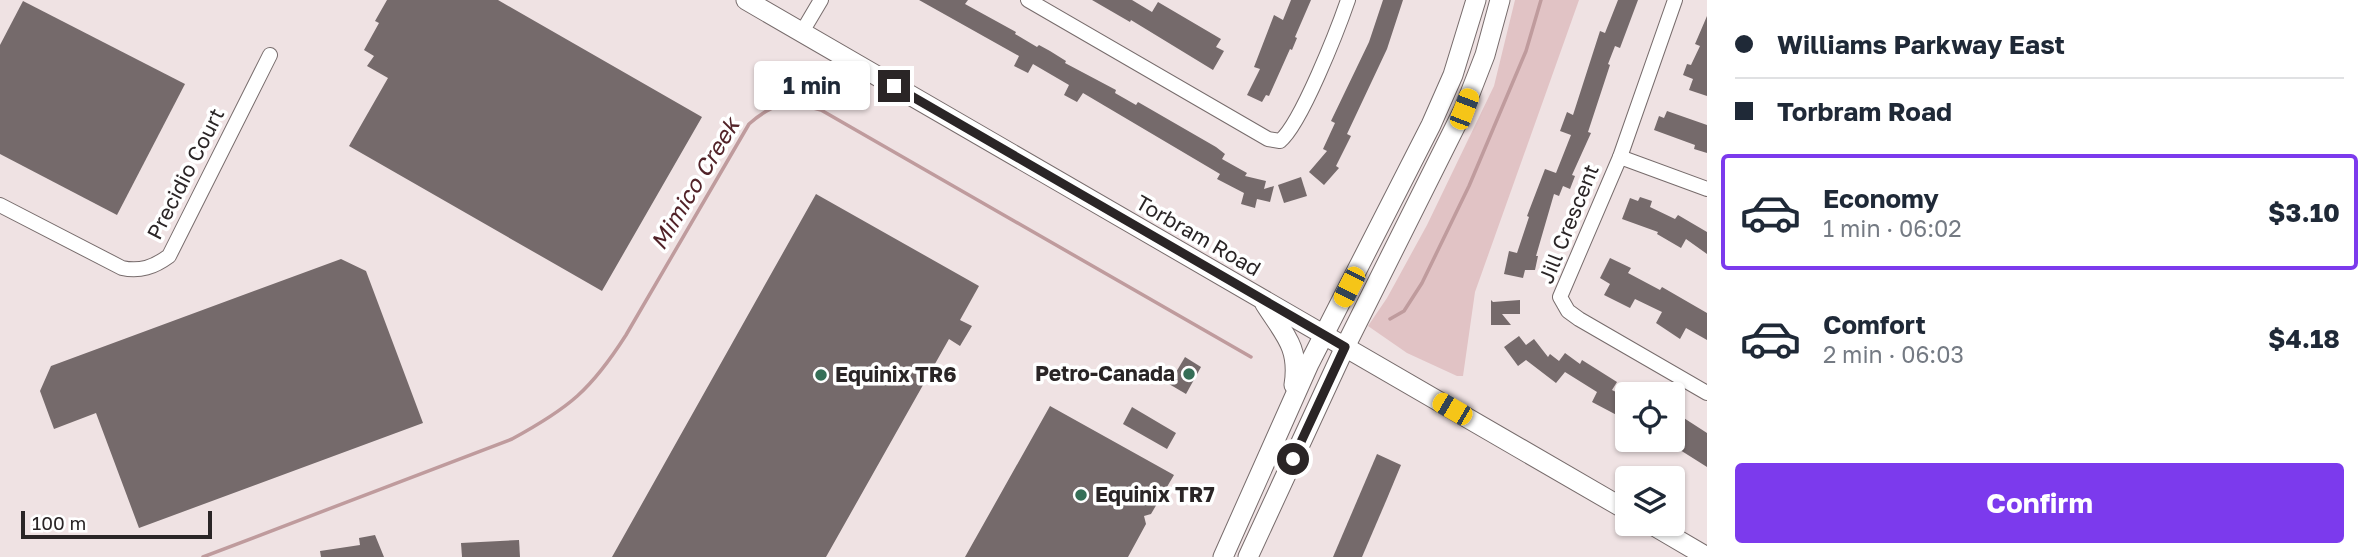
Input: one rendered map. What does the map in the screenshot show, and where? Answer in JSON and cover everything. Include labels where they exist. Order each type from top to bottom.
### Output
[{"type":"main road","name":"Torbram Road","points":[[746,0],[1615,503]]},
{"type":"main road","points":[[1223,557],[1324,337],[1431,125],[1453,75],[1476,0]]},
{"type":"main road","points":[[1248,557],[1345,347],[1464,109],[1485,55],[1500,0]]},
{"type":"main road","points":[[1262,301],[1295,354],[1297,364],[1291,406]]},
{"type":"main road","points":[[1671,536],[1707,557]]},
{"type":"street","points":[[802,32],[821,0]]},
{"type":"street","points":[[1028,0],[1268,139],[1280,141],[1288,134],[1312,86],[1348,0]]},
{"type":"street","name":"Jill Crescent","points":[[1675,0],[1620,157],[1560,297],[1567,311],[1579,319],[1707,393]]},
{"type":"street","name":"Precidio Court","points":[[0,205],[122,268],[133,271],[159,264],[169,256],[270,55]]},
{"type":"street","points":[[1620,157],[1707,189]]},
{"type":"shaded area","points":[[1515,0],[1579,0],[1475,292],[1463,376],[1457,376],[1407,353],[1368,326],[1387,298],[1427,225],[1494,86]]},
{"type":"building","points":[[387,0],[498,0],[702,117],[602,291],[349,146],[388,78],[367,66],[374,56],[364,50],[379,23],[375,21]]},
{"type":"building","points":[[919,0],[968,0],[965,4],[1016,32],[1015,34],[1050,51],[1066,61],[1065,63],[1116,90],[1115,93],[1136,105],[1138,102],[1216,147],[1225,154],[1222,159],[1247,173],[1245,176],[1266,181],[1264,189],[1274,186],[1270,202],[1257,199],[1255,208],[1241,204],[1244,193],[1217,179],[1220,174],[1083,93],[1077,102],[1064,95],[1069,85],[1033,64],[1028,73],[1014,66],[1019,56]]},
{"type":"building","points":[[1092,0],[1132,0],[1152,12],[1158,2],[1221,39],[1216,47],[1224,51],[1213,70],[1131,20],[1130,22]]},
{"type":"building","points":[[1291,0],[1311,0],[1292,50],[1290,49],[1269,96],[1266,95],[1262,102],[1247,95],[1260,69],[1254,67],[1274,15],[1283,20]]},
{"type":"building","points":[[1383,0],[1403,0],[1387,49],[1347,134],[1351,136],[1336,166],[1339,168],[1324,185],[1309,172],[1327,151],[1323,149],[1335,123],[1331,121],[1369,42]]},
{"type":"building","points":[[1618,0],[1638,0],[1620,48],[1615,46],[1608,64],[1610,65],[1588,132],[1591,133],[1572,175],[1575,176],[1570,189],[1563,186],[1559,196],[1554,194],[1536,256],[1535,270],[1525,270],[1523,278],[1504,274],[1509,251],[1517,253],[1529,217],[1527,216],[1545,169],[1556,173],[1571,135],[1560,131],[1567,112],[1573,115],[1600,31],[1605,33]]},
{"type":"building","points":[[23,1],[185,84],[117,215],[0,154],[0,45]]},
{"type":"building","points":[[1707,16],[1707,96],[1689,90],[1693,79],[1683,75],[1687,64],[1691,65],[1700,46],[1695,44]]},
{"type":"building","points":[[1667,111],[1707,125],[1707,153],[1694,149],[1695,145],[1654,130],[1659,116],[1664,118]]},
{"type":"building","points":[[1301,177],[1307,196],[1284,203],[1278,185]]},
{"type":"building","name":"Equinix TR6","points":[[816,194],[979,286],[960,320],[972,326],[960,346],[949,339],[826,557],[612,557]]},
{"type":"building","points":[[1640,197],[1652,201],[1650,207],[1675,219],[1678,215],[1707,232],[1707,254],[1686,239],[1681,248],[1657,234],[1658,232],[1622,219],[1630,198],[1638,201]]},
{"type":"building","points":[[1610,258],[1631,268],[1628,273],[1660,290],[1662,287],[1707,313],[1707,340],[1686,328],[1680,339],[1656,323],[1662,312],[1635,299],[1630,308],[1604,295],[1610,284],[1600,278]]},
{"type":"building","points":[[341,259],[366,271],[423,423],[139,528],[96,413],[54,429],[40,391],[51,366]]},
{"type":"building","points":[[1491,300],[1520,300],[1520,314],[1502,314],[1511,325],[1491,325]]},
{"type":"building","points":[[1519,336],[1526,345],[1534,339],[1548,357],[1550,354],[1559,361],[1565,353],[1580,364],[1582,360],[1617,382],[1612,390],[1615,392],[1615,414],[1592,402],[1597,392],[1565,372],[1556,383],[1526,360],[1518,366],[1504,347]]},
{"type":"building","points":[[1185,357],[1201,367],[1186,394],[1169,384]]},
{"type":"building","name":"Equinix TR7","points":[[1050,406],[1174,475],[1151,514],[1144,516],[1146,524],[1128,557],[965,557]]},
{"type":"building","points":[[1132,407],[1176,433],[1167,449],[1123,424]]},
{"type":"building","points":[[1685,419],[1707,433],[1707,467],[1683,452]]},
{"type":"building","points":[[1377,454],[1401,465],[1386,501],[1362,557],[1333,557]]},
{"type":"building","points":[[375,535],[384,557],[321,557],[320,551],[360,545],[359,538]]},
{"type":"building","points":[[519,540],[520,557],[462,557],[461,543]]},
{"type":"waterway","name":"Mimico Creek","points":[[1390,319],[1404,311],[1422,283],[1469,186],[1526,51],[1541,0]]},
{"type":"waterway","name":"Mimico Creek","points":[[203,557],[512,439],[564,407],[590,384],[626,335],[749,124],[758,116],[782,105],[799,105],[821,110],[1251,357]]},
{"type":"place","name":"Petro-Canada","points":[[1189,374]]},
{"type":"place","name":"Equinix TR6","points":[[821,375]]},
{"type":"place","name":"Equinix TR7","points":[[1081,495]]},
{"type":"route","points":[[894,86],[1345,347],[1293,459]]}]
